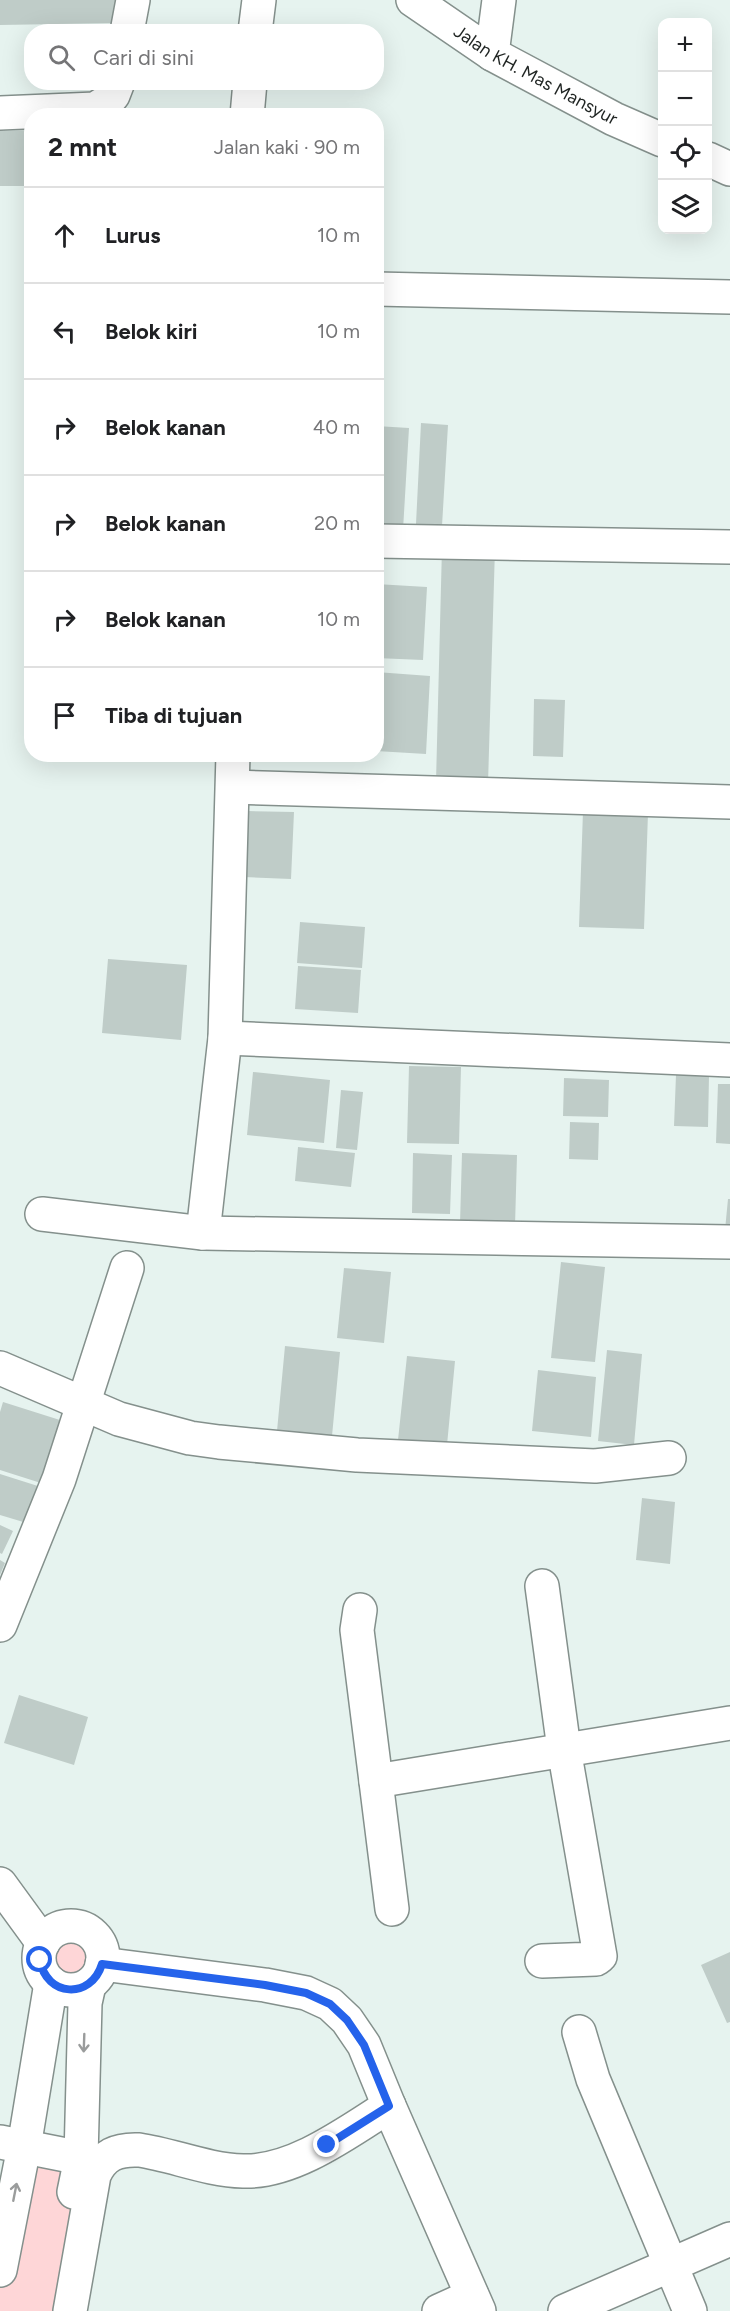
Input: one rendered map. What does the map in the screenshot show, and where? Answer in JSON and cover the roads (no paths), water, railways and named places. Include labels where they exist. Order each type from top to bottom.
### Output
[{"type":"street","points":[[128,24],[133,0]]},
{"type":"street","points":[[256,24],[259,0]]},
{"type":"street","name":"Jalan KH. Mas Mansyur","points":[[413,0],[492,54],[614,119],[658,138]]},
{"type":"street","points":[[492,54],[499,0]]},
{"type":"street","points":[[98,108],[114,95],[116,90]]},
{"type":"street","points":[[248,108],[249,90]]},
{"type":"street","points":[[0,113],[24,112]]},
{"type":"street","points":[[712,161],[730,169]]},
{"type":"street","points":[[384,289],[730,297]]},
{"type":"street","points":[[384,541],[730,547]]},
{"type":"street","points":[[203,1233],[225,1038],[233,762]]},
{"type":"street","points":[[233,787],[730,802]]},
{"type":"street","points":[[225,1038],[730,1060]]},
{"type":"street","points":[[42,1214],[203,1233],[730,1242]]},
{"type":"street","points":[[0,1625],[59,1479],[127,1268]]},
{"type":"street","points":[[0,1368],[119,1419],[189,1438],[357,1455],[595,1466],[669,1458]]},
{"type":"street","points":[[542,1586],[564,1749],[600,1956],[597,1959],[542,1960]]},
{"type":"street","points":[[360,1610],[357,1630],[392,1909]]},
{"type":"street","points":[[376,1781],[730,1723]]},
{"type":"street","points":[[0,1884],[25,1932],[40,1951],[41,1968],[51,1983],[69,1990],[96,1974],[265,1985],[306,1993],[330,2004],[347,2020],[364,2045],[476,2303],[439,2311]]},
{"type":"street","points":[[25,1932],[67,1926],[77,1927],[94,1936],[100,1944],[96,1974],[85,2003],[81,2158],[50,2311]]},
{"type":"street","points":[[0,2270],[12,2144],[51,1983]]},
{"type":"street","points":[[579,2032],[593,2079],[690,2311]]},
{"type":"street","points":[[70,2311],[94,2175],[99,2164],[108,2155],[127,2150],[139,2150],[215,2168],[244,2171],[269,2168],[327,2145],[389,2106]]},
{"type":"street","points":[[12,2144],[81,2158]]},
{"type":"street","points":[[565,2311],[730,2239]]}]
